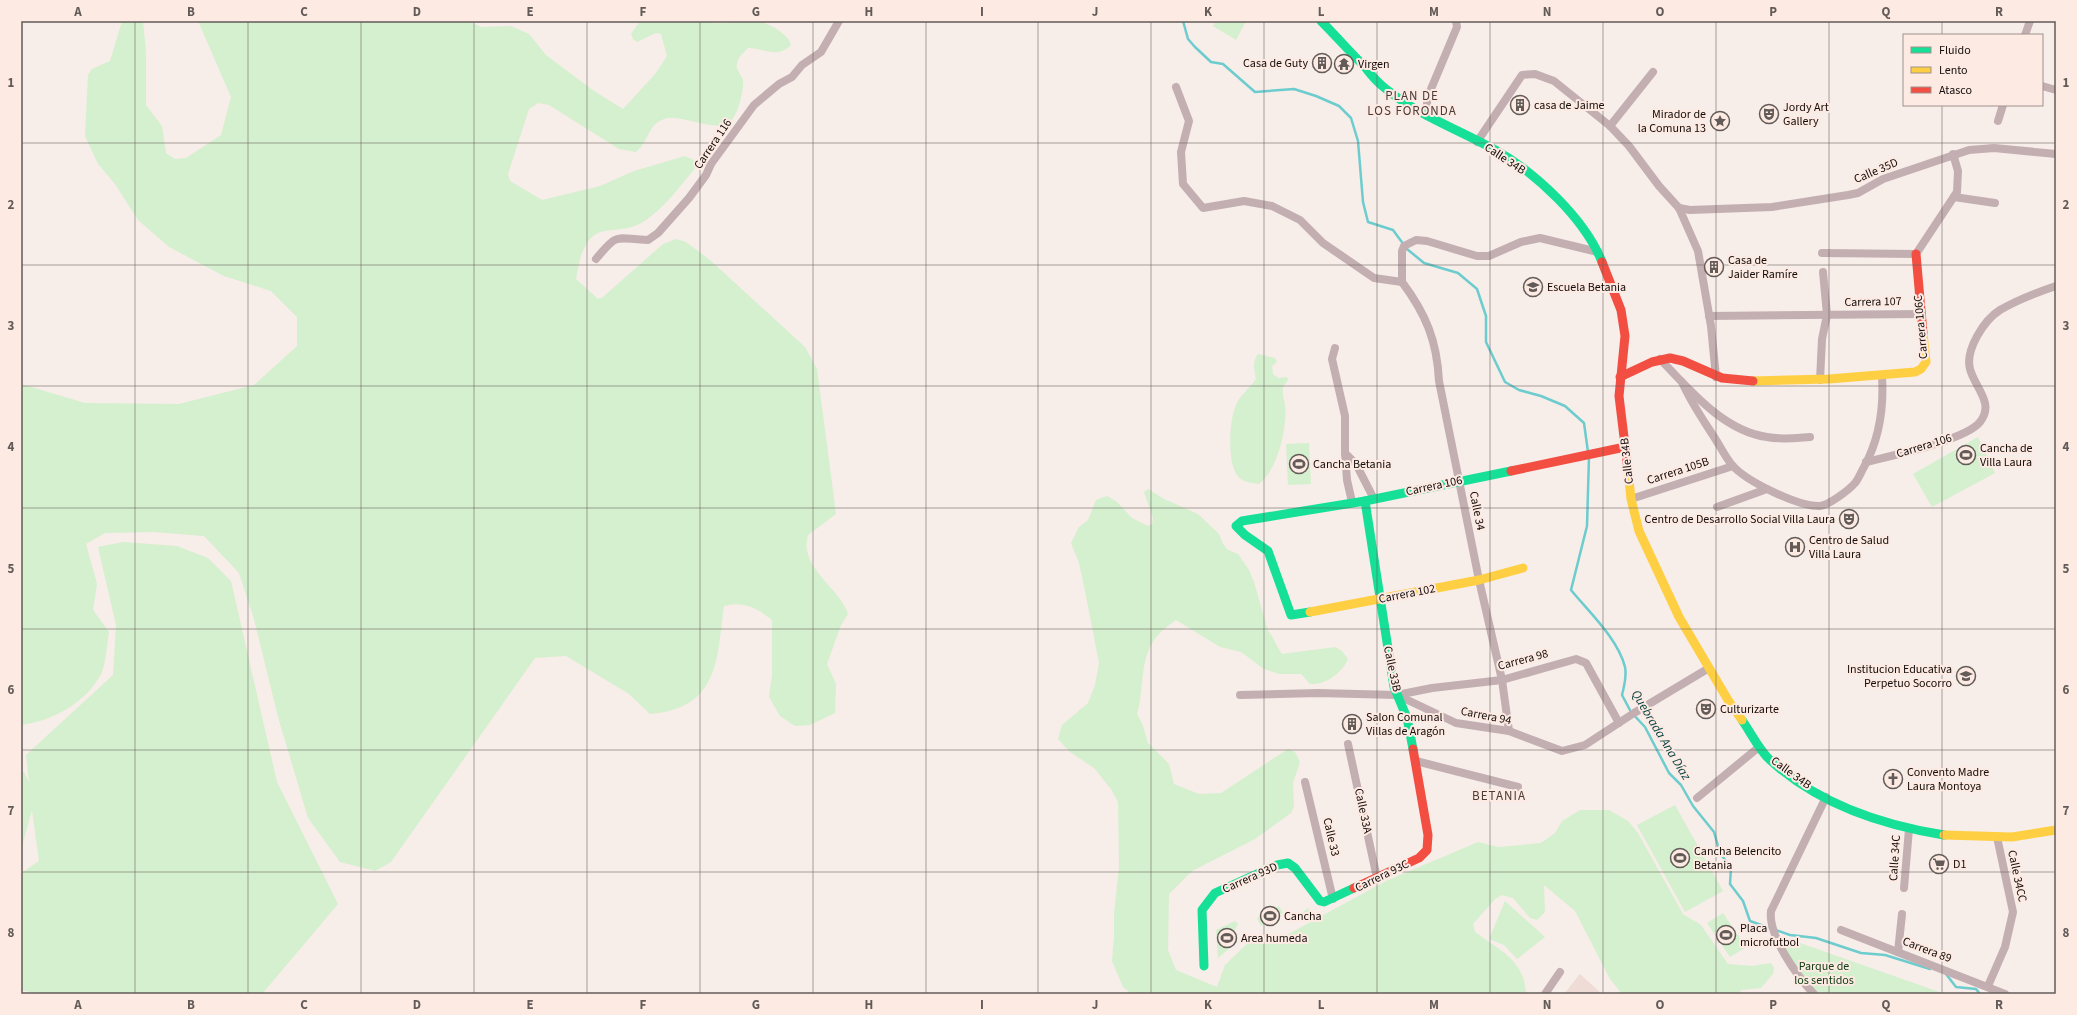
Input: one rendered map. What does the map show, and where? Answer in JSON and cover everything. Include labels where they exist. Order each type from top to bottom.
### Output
[{"type":"street","name":"Carrera 116","points":[[596,259],[610,242],[614,240],[623,237],[648,240],[658,233],[689,198],[706,175],[711,164],[754,105],[780,84],[792,77],[802,65],[821,52],[839,21]]},
{"type":"street","name":"Calle 34B","points":[[1321,21],[1385,89],[1426,116],[1497,151],[1519,166],[1549,191],[1576,220],[1598,252],[1621,310],[1625,336],[1619,396],[1631,499],[1639,531],[1679,617],[1759,747],[1782,771],[1799,783],[1861,815],[1909,829],[1953,836],[1997,838],[2056,830]]},
{"type":"street","points":[[1426,116],[1427,102],[1457,27],[1456,21]]},
{"type":"street","points":[[2025,34],[2030,21]]},
{"type":"street","points":[[1610,126],[1653,72]]},
{"type":"street","points":[[1477,142],[1522,75],[1535,74],[1554,81],[1610,126],[1629,146],[1659,186],[1679,208],[1698,251],[1709,316],[1716,377]]},
{"type":"street","points":[[2043,86],[2056,90]]},
{"type":"street","points":[[1176,87],[1189,121],[1181,152],[1183,184],[1203,208],[1244,201],[1272,206],[1300,220],[1323,243],[1374,278],[1402,282],[1402,251],[1404,246],[1416,240],[1427,241],[1477,256],[1489,256],[1521,242],[1540,238],[1598,252]]},
{"type":"street","points":[[1998,121],[2003,106]]},
{"type":"street","name":"Calle 35D","points":[[1679,208],[1690,210],[1772,207],[1848,195],[1858,192],[1883,179],[1953,154],[1994,148],[2055,151]]},
{"type":"street","points":[[1822,253],[1916,254],[1957,192],[1959,178],[1953,154]]},
{"type":"street","points":[[1954,197],[1995,203]]},
{"type":"street","name":"Carrera 106C","points":[[1660,359],[1678,358],[1716,377],[1742,381],[1820,380],[1882,376],[1915,372],[1926,362],[1920,314],[1916,254]]},
{"type":"street","points":[[1820,380],[1822,339],[1827,315],[1823,272]]},
{"type":"street","name":"Calle 34","points":[[1402,282],[1417,302],[1437,356],[1439,381],[1479,580],[1502,680],[1509,731]]},
{"type":"street","name":"Carrera 106","points":[[1866,462],[1941,442],[1979,424],[1984,415],[1986,403],[1970,369],[1970,351],[1975,340],[1999,310],[2056,286]]},
{"type":"street","name":"Carrera 107","points":[[1709,316],[1920,314]]},
{"type":"street","points":[[1335,348],[1332,359],[1346,416],[1345,453],[1347,480],[1352,502]]},
{"type":"street","points":[[1620,377],[1660,359],[1682,382],[1714,410],[1745,431],[1768,438],[1810,437]]},
{"type":"street","points":[[1866,462],[1875,443],[1881,417],[1882,376]]},
{"type":"street","name":"Carrera 105B","points":[[1682,382],[1689,398],[1732,466],[1751,481],[1767,489],[1802,503],[1820,506],[1839,497],[1855,483],[1866,462]]},
{"type":"street","name":"Carrera 106","points":[[1290,615],[1268,551],[1237,529],[1238,523],[1242,521],[1370,500],[1459,480],[1625,447]]},
{"type":"street","points":[[1345,453],[1356,464],[1370,500]]},
{"type":"street","name":"Carrera 105B","points":[[1631,499],[1732,466]]},
{"type":"street","points":[[1717,507],[1767,489]]},
{"type":"street","name":"Calle 33B","points":[[1370,500],[1379,599],[1397,695],[1407,718],[1416,761],[1428,835]]},
{"type":"street","name":"Carrera 102","points":[[1290,615],[1479,580],[1523,568]]},
{"type":"street","name":"Carrera 98","points":[[1397,695],[1432,688],[1502,680],[1576,659],[1586,663],[1622,721]]},
{"type":"street","name":"Carrera 94","points":[[1240,695],[1318,693],[1397,695],[1456,723],[1509,731],[1562,751],[1585,745],[1634,713],[1709,668]]},
{"type":"street","name":"Calle 33A","points":[[1348,744],[1377,878]]},
{"type":"street","points":[[1697,798],[1759,747]]},
{"type":"street","points":[[1416,761],[1518,787]]},
{"type":"street","name":"Calle 33","points":[[1305,782],[1333,899]]},
{"type":"street","points":[[1814,994],[1805,984],[1774,934],[1770,922],[1771,911],[1826,797]]},
{"type":"street","name":"Calle 34C","points":[[1904,888],[1909,829]]},
{"type":"street","name":"Carrera 93C","points":[[1320,901],[1324,902],[1333,899],[1419,858],[1427,850],[1428,835]]},
{"type":"street","name":"Calle 34CC","points":[[1988,986],[2005,947],[2012,912],[1997,838]]},
{"type":"street","name":"Carrera 93D","points":[[1204,966],[1202,910],[1215,893],[1277,865],[1288,863],[1295,868],[1320,901]]},
{"type":"street","points":[[1898,952],[1902,914]]},
{"type":"street","name":"Carrera 89","points":[[1841,930],[1988,986],[2005,994]]},
{"type":"street","points":[[1545,994],[1560,972]]},
{"type":"shaded area","points":[[1580,974],[1602,994],[1564,994]]},
{"type":"green space","points":[[122,21],[143,21],[146,53],[146,105],[162,126],[166,153],[175,159],[186,158],[221,135],[231,97],[198,21],[467,21],[482,27],[511,26],[529,34],[546,55],[594,91],[623,109],[656,73],[667,56],[661,34],[656,33],[637,42],[633,39],[631,34],[640,21],[707,21],[711,23],[723,23],[757,21],[773,27],[785,36],[791,45],[780,52],[769,52],[748,48],[740,57],[737,65],[743,80],[741,96],[736,114],[730,122],[725,125],[710,125],[675,118],[661,120],[652,128],[641,148],[636,152],[619,149],[549,105],[538,103],[529,109],[508,174],[510,181],[542,200],[600,186],[634,171],[685,156],[696,161],[696,167],[666,202],[646,220],[631,227],[605,231],[592,237],[583,250],[576,279],[598,299],[603,297],[663,244],[676,239],[686,242],[710,260],[805,347],[817,369],[836,514],[808,535],[807,548],[814,568],[839,598],[848,614],[841,625],[827,664],[836,684],[835,713],[810,725],[795,726],[780,716],[769,697],[772,675],[772,620],[761,612],[744,605],[737,604],[724,606],[718,653],[709,681],[702,691],[693,700],[681,707],[667,711],[650,714],[629,694],[566,656],[535,658],[391,862],[375,871],[340,862],[308,818],[278,717],[254,619],[239,573],[204,536],[153,532],[105,533],[86,544],[97,584],[93,610],[109,632],[103,670],[87,694],[67,709],[56,715],[33,723],[21,725],[21,384],[85,403],[179,404],[254,385],[297,346],[297,317],[271,291],[224,276],[169,247],[138,220],[115,184],[98,164],[85,136],[88,75],[92,69],[110,61]]},
{"type":"green space","points":[[1216,21],[1246,21],[1236,40],[1213,26]]},
{"type":"green space","points":[[1258,354],[1275,358],[1277,362],[1272,366],[1273,374],[1278,378],[1287,377],[1288,380],[1283,387],[1285,425],[1280,448],[1271,469],[1259,484],[1245,481],[1236,474],[1230,444],[1232,421],[1236,405],[1256,379],[1254,363]]},
{"type":"green space","name":"Cancha de Villa Laura","points":[[1978,437],[1995,473],[1932,507],[1913,474]]},
{"type":"green space","name":"Cancha Betania","points":[[1309,443],[1311,484],[1288,485],[1286,444]]},
{"type":"green space","points":[[1148,489],[1164,499],[1198,514],[1219,534],[1223,544],[1228,550],[1238,554],[1249,570],[1254,582],[1268,631],[1282,654],[1335,647],[1342,651],[1348,659],[1342,669],[1333,677],[1316,684],[1310,684],[1301,674],[1279,674],[1264,669],[1241,652],[1220,647],[1176,620],[1165,628],[1152,643],[1145,662],[1137,714],[1142,723],[1148,743],[1169,764],[1174,784],[1199,794],[1221,793],[1288,749],[1295,752],[1300,762],[1293,783],[1294,807],[1291,813],[1255,839],[1192,871],[1169,894],[1168,950],[1176,970],[1217,987],[1225,965],[1248,943],[1270,944],[1386,881],[1478,842],[1498,847],[1541,843],[1555,833],[1562,821],[1580,810],[1609,810],[1628,821],[1638,833],[1683,914],[1701,925],[1728,964],[1752,966],[1771,963],[1774,968],[1773,974],[1761,988],[1741,990],[1739,994],[1622,994],[1610,979],[1575,911],[1544,885],[1545,912],[1537,920],[1530,918],[1513,898],[1502,895],[1495,899],[1473,924],[1475,932],[1509,957],[1516,964],[1525,982],[1526,994],[1131,994],[1123,987],[1112,961],[1114,914],[1119,867],[1118,802],[1111,789],[1094,768],[1070,752],[1058,739],[1062,725],[1088,703],[1095,685],[1099,663],[1079,563],[1071,543],[1079,527],[1088,520],[1096,500],[1107,496],[1117,502],[1132,518],[1148,526],[1152,524],[1153,518],[1144,492]]},
{"type":"green space","points":[[123,542],[177,546],[208,558],[231,581],[277,782],[338,904],[262,994],[40,994],[21,990],[21,873],[39,861],[32,810],[21,850],[21,772],[24,772],[29,782],[26,755],[113,675],[116,625],[98,547]]},
{"type":"green space","name":"Cancha Belencito Betania","points":[[1675,805],[1723,891],[1685,912],[1637,825]]},
{"type":"green space","points":[[1505,901],[1545,937],[1517,959],[1504,945],[1489,939]]},
{"type":"green space","name":"Cancha","points":[[1279,906],[1283,913],[1261,926],[1257,918]]},
{"type":"green space","points":[[1308,908],[1311,913],[1303,920],[1299,915]]},
{"type":"green space","name":"Placa microfutbol","points":[[1723,913],[1746,947],[1730,957],[1707,923]]},
{"type":"green space","name":"Area humeda","points":[[1235,921],[1238,924],[1234,931],[1237,934],[1237,942],[1218,958],[1216,930]]},
{"type":"green space","name":"Parque de los sentidos","points":[[1777,935],[1945,994],[1816,994],[1807,985]]},
{"type":"water","points":[[1229,931],[1235,936],[1228,945],[1222,941]]},
{"type":"waterway","name":"Quebrada Ana Díaz","points":[[1183,21],[1188,39],[1195,47],[1211,62],[1223,64],[1255,92],[1294,89],[1316,96],[1339,106],[1351,118],[1358,141],[1363,202],[1368,222],[1393,230],[1407,249],[1424,263],[1458,273],[1477,289],[1486,316],[1486,342],[1505,382],[1519,390],[1541,396],[1565,406],[1584,423],[1588,452]]},
{"type":"waterway","name":"Quebrada Ana Díaz","points":[[1589,457],[1587,526],[1571,590],[1602,626],[1616,646],[1626,671],[1622,695],[1631,712],[1645,727],[1669,773],[1681,785],[1693,806],[1714,832],[1720,853],[1731,868],[1730,884],[1743,901],[1750,921],[1790,935],[1816,938],[1861,953],[1885,955],[1930,969]]},
{"type":"waterway","name":"Quebrada Ana Díaz","points":[[1946,974],[1956,987],[1976,989],[1980,994]]},
{"type":"traffic: fast","points":[[1321,21],[1365,67],[1377,82],[1399,99],[1426,115],[1497,151],[1512,160],[1543,184],[1572,214],[1584,230],[1602,262]]},
{"type":"traffic: fast","points":[[1310,612],[1291,615],[1268,551],[1245,535],[1236,526],[1242,521],[1365,501],[1511,471]]},
{"type":"traffic: fast","points":[[1365,501],[1394,687],[1407,718],[1413,749]]},
{"type":"traffic: fast","points":[[1742,720],[1766,756],[1809,789],[1851,810],[1874,818],[1920,831],[1944,835]]},
{"type":"traffic: fast","points":[[1204,966],[1202,910],[1215,893],[1277,865],[1288,863],[1295,868],[1320,901],[1324,902],[1354,888]]},
{"type":"traffic: slow","points":[[1753,381],[1829,379],[1915,372],[1921,369],[1926,362],[1923,333]]},
{"type":"traffic: slow","points":[[1628,470],[1631,499],[1639,531],[1679,617],[1728,700],[1742,720]]},
{"type":"traffic: slow","points":[[1310,612],[1479,580],[1523,568]]},
{"type":"traffic: slow","points":[[1944,835],[2012,837],[2056,830]]},
{"type":"traffic: jam","points":[[1916,254],[1923,333]]},
{"type":"traffic: jam","points":[[1602,262],[1621,310],[1625,336],[1619,396],[1628,470]]},
{"type":"traffic: jam","points":[[1620,377],[1652,362],[1670,358],[1683,361],[1722,378],[1753,381]]},
{"type":"traffic: jam","points":[[1511,471],[1625,447]]},
{"type":"traffic: jam","points":[[1354,888],[1419,858],[1427,850],[1428,835],[1413,749]]},
{"type":"place","name":"Casa de Guty","points":[[1322,63]]},
{"type":"place","name":"Virgen","points":[[1344,64]]},
{"type":"place","name":"casa de Jaime","points":[[1520,105]]},
{"type":"place","name":"Jordy Art Gallery","points":[[1769,114]]},
{"type":"place","name":"Mirador de la Comuna 13","points":[[1720,121]]},
{"type":"place","name":"Casa de Jaider Ramíre","points":[[1714,267]]},
{"type":"place","name":"Escuela Betania","points":[[1533,287]]},
{"type":"place","name":"Cancha de Villa Laura","points":[[1966,455]]},
{"type":"place","name":"Cancha Betania","points":[[1299,464]]},
{"type":"place","name":"Centro de Desarrollo Social Villa Laura","points":[[1849,519]]},
{"type":"place","name":"Centro de Salud Villa Laura","points":[[1795,547]]},
{"type":"place","name":"Institucion Educativa Perpetuo Socorro","points":[[1966,676]]},
{"type":"place","name":"Culturizarte","points":[[1706,709]]},
{"type":"place","name":"Salon Comunal Villas de Aragón","points":[[1352,724]]},
{"type":"place","name":"Convento Madre Laura Montoya","points":[[1893,779]]},
{"type":"place","name":"Cancha Belencito Betania","points":[[1680,858]]},
{"type":"place","name":"D1","points":[[1939,864]]},
{"type":"place","name":"Cancha","points":[[1270,916]]},
{"type":"place","name":"Placa microfutbol","points":[[1726,935]]},
{"type":"place","name":"Area humeda","points":[[1227,938]]},
{"type":"district","name":"PLAN DE LOS FORONDA","points":[[1412,104]]},
{"type":"district","name":"BETANIA","points":[[1499,796]]}]
